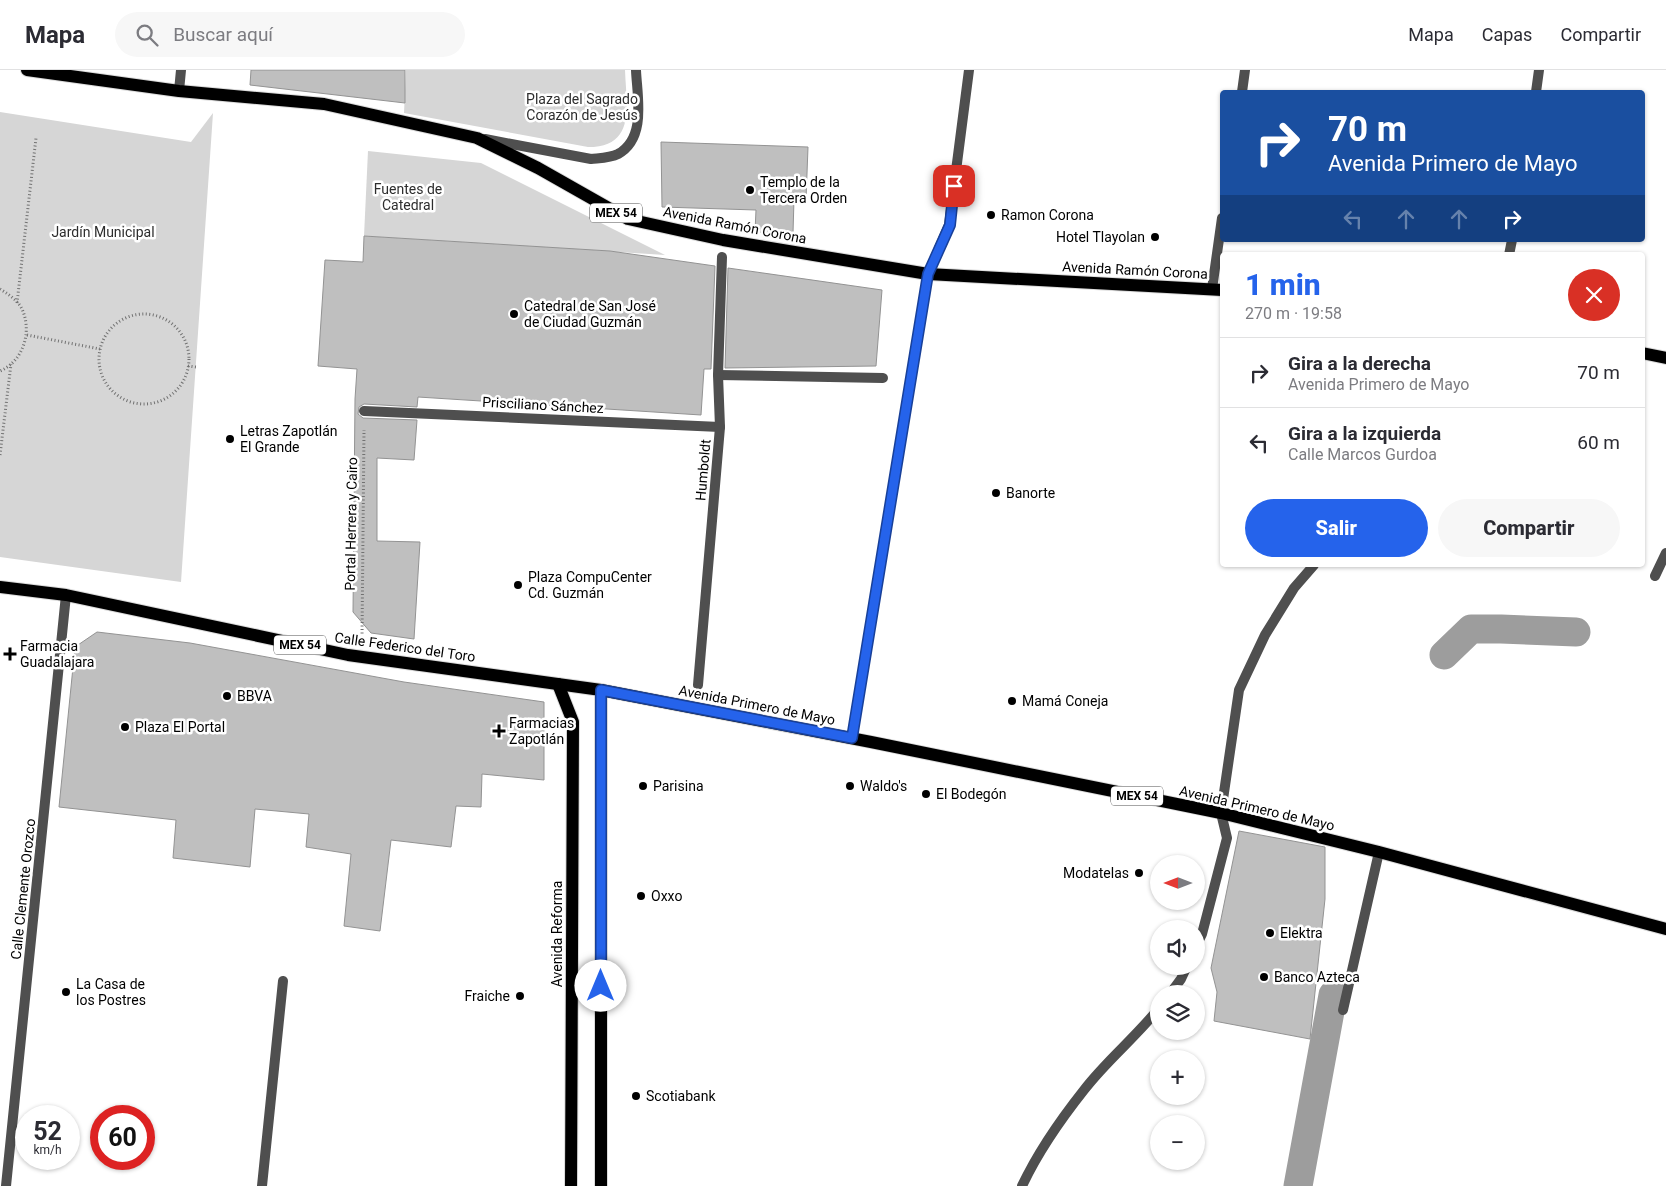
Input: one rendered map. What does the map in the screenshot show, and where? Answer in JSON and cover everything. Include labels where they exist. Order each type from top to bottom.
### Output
[{"type":"main road","name":"Avenida Ramón Corona","points":[[27,70],[179,91],[324,104],[477,138],[538,168],[628,219],[723,240],[928,274],[1217,290]]},
{"type":"main road","points":[[1645,354],[1666,358]]},
{"type":"main road","name":"Calle Federico del Toro","points":[[0,587],[66,595],[348,655],[601,690]]},
{"type":"main road","name":"Avenida Reforma","points":[[558,684],[573,722],[571,1186]]},
{"type":"main road","name":"Avenida Primero de Mayo","points":[[601,690],[852,738],[1221,813],[1378,852],[1666,929]]},
{"type":"main road","points":[[601,690],[601,1186]]},
{"type":"street","points":[[179,91],[181,70]]},
{"type":"street","points":[[477,138],[591,159],[605,158],[618,154],[628,146],[638,126],[636,70]]},
{"type":"street","points":[[852,738],[928,274],[950,225],[969,70]]},
{"type":"street","points":[[1242,90],[1245,70]]},
{"type":"street","points":[[1536,90],[1539,70]]},
{"type":"street","points":[[1217,290],[1220,242]]},
{"type":"street","name":"Humboldt","points":[[698,685],[720,427],[718,375],[722,257]]},
{"type":"street","points":[[718,375],[883,378]]},
{"type":"street","name":"Prisciliano Sánchez","points":[[364,411],[720,427]]},
{"type":"street","points":[[1655,576],[1666,553]]},
{"type":"street","points":[[1205,922],[1227,838],[1221,813],[1239,690],[1266,634],[1294,588],[1312,567]]},
{"type":"street","name":"Calle Clemente Orozco","points":[[6,1186],[66,595]]},
{"type":"street","points":[[1343,1010],[1378,852]]},
{"type":"street","points":[[262,1186],[283,981]]},
{"type":"street","points":[[1022,1186],[1033,1162],[1084,1089],[1150,1019]]},
{"type":"path","points":[[17,303],[36,138]]},
{"type":"path","points":[[0,289],[10,295],[17,303],[26,320],[27,335],[23,349],[10,364],[0,371]]},
{"type":"path","points":[[143,313],[158,316],[172,323],[182,334],[188,348],[188,366],[185,378],[177,390],[165,399],[151,403],[137,403],[124,399],[112,390],[104,378],[100,364],[100,349],[105,336],[115,324],[128,316],[143,313]]},
{"type":"path","points":[[27,335],[100,349]]},
{"type":"path","points":[[0,455],[10,364]]},
{"type":"path","points":[[188,366],[196,367]]},
{"type":"path","name":"Portal Herrera y Cairo","points":[[362,637],[364,411]]},
{"type":"green space","name":"Plaza del Sagrado Corazón de Jesús","points":[[406,70],[625,70],[627,109],[625,121],[622,132],[615,140],[604,145],[588,147],[404,113]]},
{"type":"green space","name":"Jardín Municipal","points":[[0,112],[191,142],[213,113],[181,582],[0,557]]},
{"type":"green space","name":"Fuentes de Catedral","points":[[368,151],[481,163],[665,255],[364,236]]},
{"type":"building","points":[[251,70],[405,70],[405,103],[250,85]]},
{"type":"building","name":"Templo de la Tercera Orden","points":[[661,142],[808,147],[806,200],[794,199],[793,233],[755,232],[756,210],[662,207]]},
{"type":"building","name":"Catedral de San José de Ciudad Guzmán","points":[[364,236],[610,251],[715,266],[711,369],[704,369],[701,415],[418,397],[417,407],[364,404],[359,407],[358,414],[363,418],[417,420],[414,460],[377,458],[377,541],[420,542],[414,639],[371,633],[353,612],[355,399],[357,369],[318,366],[325,260],[363,262]]},
{"type":"building","points":[[728,268],[882,290],[876,366],[725,368]]},
{"type":"building","points":[[97,632],[190,643],[404,682],[544,702],[544,780],[482,774],[481,807],[456,806],[451,847],[391,840],[380,931],[344,926],[351,854],[306,847],[309,814],[255,809],[250,867],[173,858],[176,820],[59,807],[75,647]]},
{"type":"building","name":"Elektra","points":[[1239,831],[1325,847],[1325,899],[1310,1039],[1214,1021],[1217,992],[1211,968]]},
{"type":"waterway","points":[[1444,655],[1471,629],[1576,632]]},
{"type":"waterway","points":[[1298,1186],[1333,995]]},
{"type":"place","name":"Templo de la Tercera Orden","points":[[750,190]]},
{"type":"place","name":"Ramon Corona","points":[[991,215]]},
{"type":"place","name":"Hotel Tlayolan","points":[[1155,237]]},
{"type":"place","name":"Catedral de San José de Ciudad Guzmán","points":[[514,314]]},
{"type":"place","name":"Letras Zapotlán El Grande","points":[[230,439]]},
{"type":"place","name":"Banorte","points":[[996,493]]},
{"type":"place","name":"Plaza CompuCenter Cd. Guzmán","points":[[518,585]]},
{"type":"place","name":"Farmacia Guadalajara","points":[[10,654]]},
{"type":"place","name":"BBVA","points":[[227,696]]},
{"type":"place","name":"Mamá Coneja","points":[[1012,701]]},
{"type":"place","name":"Plaza El Portal","points":[[125,727]]},
{"type":"place","name":"Farmacias Zapotlán","points":[[499,731]]},
{"type":"place","name":"Parisina","points":[[643,786]]},
{"type":"place","name":"Waldo's","points":[[850,786]]},
{"type":"place","name":"El Bodegón","points":[[926,794]]},
{"type":"place","name":"Modatelas","points":[[1139,873]]},
{"type":"place","name":"Oxxo","points":[[641,896]]},
{"type":"place","name":"Elektra","points":[[1270,933]]},
{"type":"place","name":"Banco Azteca","points":[[1264,977]]},
{"type":"place","name":"La Casa de los Postres","points":[[66,992]]},
{"type":"place","name":"Fraiche","points":[[520,996]]},
{"type":"place","name":"Scotiabank","points":[[636,1096]]},
{"type":"route","points":[[601,986],[601,690],[852,738],[928,274],[950,225],[954,186]]}]
